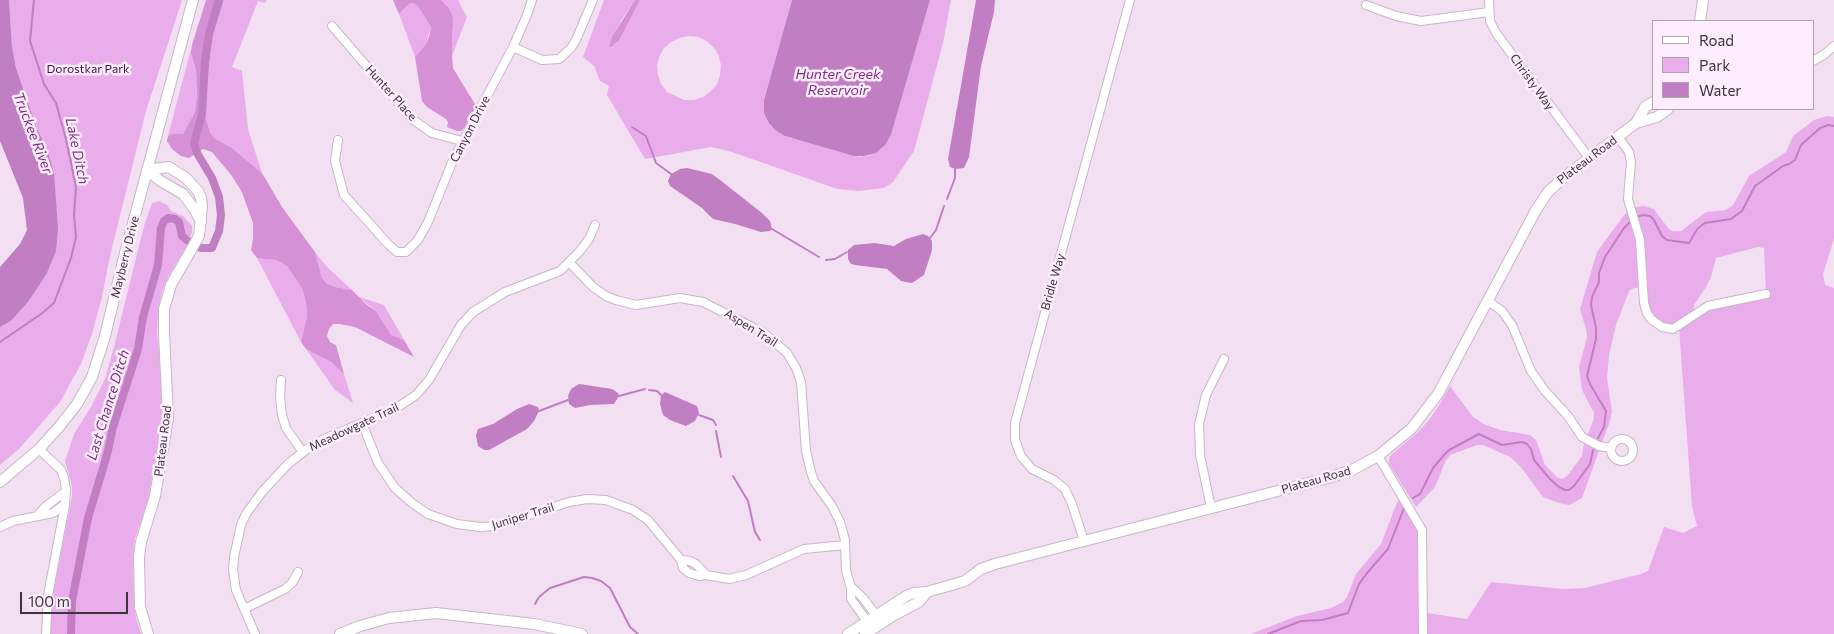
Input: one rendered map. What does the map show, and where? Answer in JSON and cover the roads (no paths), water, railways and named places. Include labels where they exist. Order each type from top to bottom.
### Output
[{"type":"street","name":"Mayberry Drive","points":[[0,482],[39,449],[59,427],[85,390],[97,362],[108,326],[146,170],[193,0]]},
{"type":"street","name":"Canyon Drive","points":[[338,140],[335,161],[344,196],[388,244],[398,252],[409,251],[425,228],[462,141],[513,47],[532,0]]},
{"type":"street","points":[[513,47],[542,60],[558,59],[571,48],[576,40],[593,0]]},
{"type":"street","name":"Bridle Way","points":[[1084,541],[1065,489],[1054,480],[1032,469],[1021,456],[1015,440],[1015,423],[1130,0]]},
{"type":"street","name":"Christy Way","points":[[1489,0],[1490,20],[1496,33],[1589,158]]},
{"type":"street","points":[[1700,20],[1703,0]]},
{"type":"street","points":[[1366,6],[1396,16],[1421,21],[1489,12]]},
{"type":"street","name":"Hunter Place","points":[[332,26],[412,119],[432,133],[462,141]]},
{"type":"street","points":[[1814,61],[1834,46]]},
{"type":"street","name":"Plateau Road","points":[[848,634],[914,593],[927,592],[965,581],[981,569],[995,564],[1340,475],[1378,456],[1411,429],[1430,406],[1536,210],[1548,192],[1555,184],[1636,123],[1645,108],[1652,103]]},
{"type":"street","name":"Plateau Road","points":[[1636,123],[1657,117],[1667,110]]},
{"type":"street","points":[[1618,137],[1629,152],[1632,162],[1628,199],[1640,240],[1644,303],[1651,320],[1662,328],[1673,329],[1708,306],[1766,294]]},
{"type":"street","name":"Plateau Road","points":[[146,170],[169,167],[186,178],[202,198],[201,223],[197,242],[171,285],[164,309],[169,409],[155,496],[138,557],[140,607],[148,634]]},
{"type":"street","points":[[146,170],[183,194],[195,210],[201,223]]},
{"type":"street","name":"Meadowgate Trail","points":[[255,634],[236,590],[234,570],[235,547],[246,514],[262,492],[302,452],[326,438],[395,409],[416,395],[434,374],[461,325],[479,306],[504,292],[553,275],[570,263],[589,239],[595,225]]},
{"type":"street","name":"Aspen Trail","points":[[570,263],[593,287],[616,300],[636,305],[680,298],[703,302],[721,309],[764,333],[792,359],[800,377],[806,451],[811,472],[844,531],[851,599],[866,622]]},
{"type":"street","points":[[1488,301],[1507,318],[1531,371],[1545,391],[1568,416],[1582,437],[1590,443],[1611,448]]},
{"type":"street","points":[[1211,508],[1200,455],[1199,424],[1206,395],[1224,359]]},
{"type":"street","points":[[281,380],[282,415],[286,428],[302,452]]},
{"type":"street","name":"Juniper Trail","points":[[362,423],[378,463],[389,481],[412,503],[438,518],[468,526],[496,526],[569,502],[587,499],[606,500],[633,510],[648,520],[681,560],[696,564],[706,575],[729,579],[746,576],[804,549],[845,545]]},
{"type":"street","points":[[39,449],[61,470],[66,491],[49,583],[46,606],[46,634]]},
{"type":"street","points":[[1378,456],[1422,530],[1423,634]]},
{"type":"street","points":[[38,515],[44,507],[66,491]]},
{"type":"street","points":[[0,527],[13,521],[53,513],[65,504]]},
{"type":"street","points":[[244,609],[285,589],[298,572]]},
{"type":"street","points":[[851,588],[858,592],[876,615],[878,622],[876,626],[866,622]]},
{"type":"street","name":"Plateau Road","points":[[865,634],[904,609],[919,602],[927,592]]},
{"type":"street","points":[[340,634],[389,618],[430,614],[459,615],[582,634]]},
{"type":"water","name":"Truckee River","points":[[0,0],[9,0],[12,46],[16,68],[37,129],[46,146],[54,173],[58,229],[56,251],[46,275],[28,302],[11,321],[0,327],[0,267],[20,244],[27,230],[23,198],[0,141]]},
{"type":"water","name":"Hunter Creek Reservoir","points":[[792,0],[930,0],[891,135],[885,145],[876,153],[854,156],[785,136],[775,130],[769,123],[764,113],[764,100]]},
{"type":"water","points":[[976,0],[995,0],[994,12],[981,66],[969,157],[964,168],[955,169],[950,167],[948,159]]},
{"type":"water","points":[[687,168],[712,174],[762,213],[770,221],[772,229],[761,232],[713,219],[702,208],[670,186],[668,181],[671,174],[680,169]]},
{"type":"water","points":[[923,234],[932,241],[932,250],[924,275],[912,283],[901,281],[887,269],[851,264],[848,259],[848,250],[854,245],[875,243],[894,246],[906,239]]},
{"type":"water","points":[[579,384],[612,389],[619,396],[614,404],[575,408],[569,404],[568,396],[571,389]]},
{"type":"water","points":[[665,392],[697,406],[699,413],[695,421],[686,426],[663,415],[660,404],[661,395]]},
{"type":"water","points":[[529,404],[538,407],[539,411],[527,429],[489,450],[484,450],[478,446],[476,435],[478,429],[493,424]]},
{"type":"waterway","name":"Lake Ditch","points":[[0,342],[54,303],[71,258],[76,237],[74,215],[76,187],[66,139],[56,103],[44,84],[30,41],[34,0]]},
{"type":"waterway","name":"Last Chance Ditch","points":[[201,248],[212,248],[219,231],[221,215],[219,197],[212,178],[197,153],[194,143],[202,114],[205,61],[209,34],[219,0]]},
{"type":"waterway","points":[[1636,217],[1650,216],[1662,236],[1667,240],[1689,243],[1698,228],[1705,223],[1731,219],[1742,211],[1755,186],[1783,166],[1795,160],[1801,145],[1820,128],[1828,125],[1834,126]]},
{"type":"waterway","points":[[632,127],[646,136],[656,163],[671,174]]},
{"type":"waterway","points":[[947,199],[955,178],[955,169]]},
{"type":"waterway","points":[[930,238],[936,230],[944,206]]},
{"type":"waterway","name":"Last Chance Ditch","points":[[71,634],[72,601],[88,518],[107,455],[113,427],[138,349],[143,317],[158,265],[161,228],[164,221],[168,218],[179,222],[182,236],[188,241]]},
{"type":"waterway","points":[[1598,438],[1604,427],[1606,411],[1587,376],[1596,339],[1596,328],[1591,305],[1592,297],[1599,282],[1599,273],[1605,257],[1624,228],[1631,221]]},
{"type":"waterway","points":[[772,229],[819,257]]},
{"type":"waterway","points":[[826,260],[835,259],[847,252]]},
{"type":"waterway","points":[[619,396],[645,389]]},
{"type":"waterway","points":[[649,390],[657,391],[661,395]]},
{"type":"waterway","points":[[539,411],[568,400]]},
{"type":"waterway","points":[[699,415],[713,420],[716,425]]},
{"type":"waterway","points":[[716,431],[721,457]]},
{"type":"waterway","points":[[1413,498],[1420,494],[1433,468],[1449,450],[1479,434],[1502,445],[1522,442],[1527,444],[1531,449],[1534,460],[1550,479],[1565,490],[1569,490],[1574,486],[1590,464],[1593,450]]},
{"type":"waterway","points":[[733,476],[748,501],[755,532],[760,540]]},
{"type":"waterway","points":[[1268,634],[1301,621],[1322,620],[1348,613],[1359,584],[1388,549],[1404,508]]},
{"type":"waterway","points":[[535,604],[539,597],[550,588],[584,577],[592,578],[601,581],[610,588],[630,627],[638,634]]},
{"type":"park label","name":"Dorostkar Park","points":[[88,69]]}]
